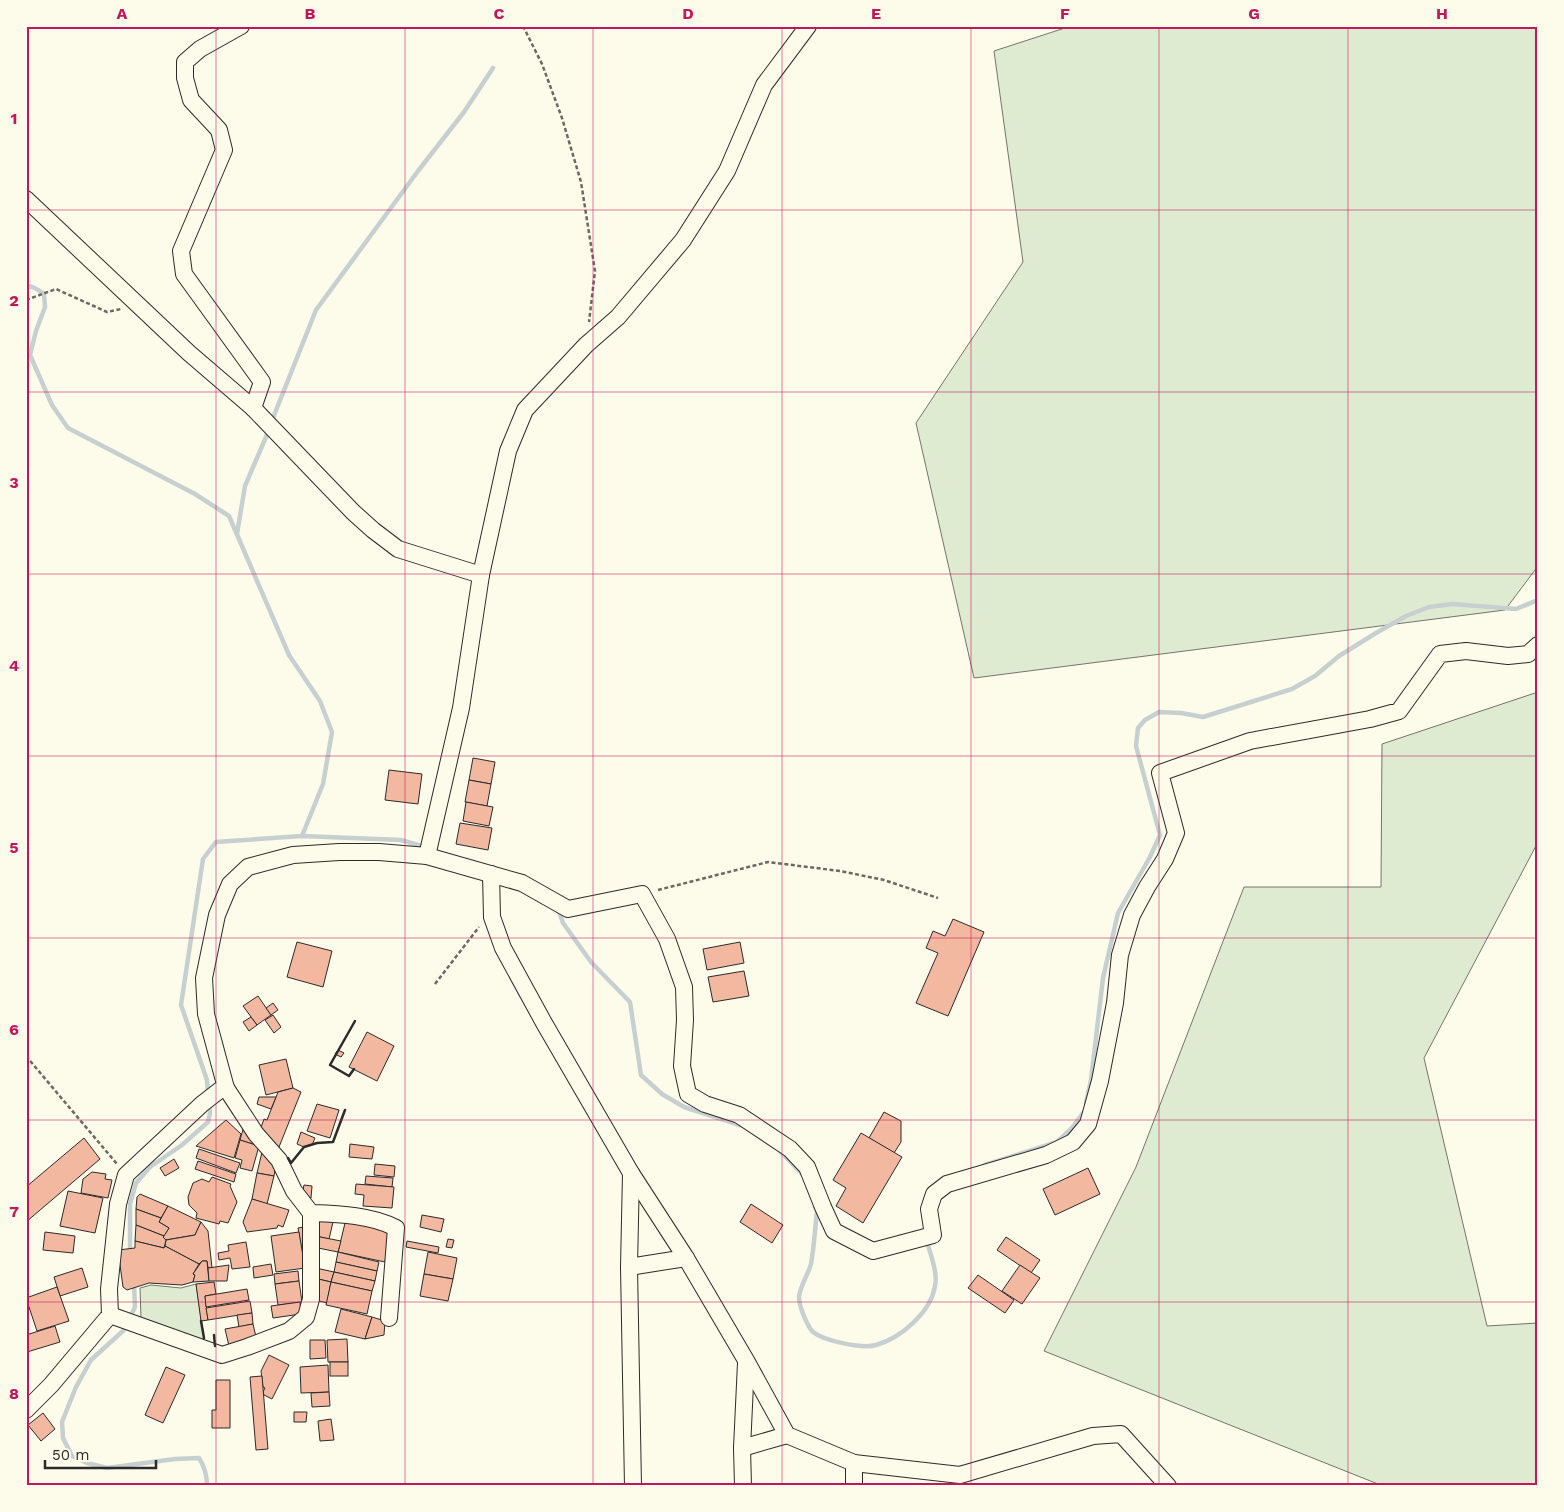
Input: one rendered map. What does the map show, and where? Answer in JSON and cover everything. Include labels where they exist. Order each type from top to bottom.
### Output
[{"type":"street","points":[[241,26],[200,49],[185,62],[185,78],[191,100],[219,130],[224,150],[181,250],[184,274],[262,382],[253,408]]},
{"type":"street","points":[[427,856],[461,708],[481,575],[508,451],[525,410],[586,345],[618,317],[683,240],[728,171],[764,85],[808,26]]},
{"type":"street","points":[[26,199],[190,354],[253,408],[353,512],[398,549],[481,575]]},
{"type":"street","points":[[115,1317],[222,1355],[289,1331],[306,1317],[311,1299],[311,1212],[294,1192],[279,1160],[256,1134],[223,1089],[206,1014],[204,978],[217,914],[230,884],[248,867],[293,855],[379,852],[427,856],[522,883],[568,909],[642,894],[666,939],[684,987],[685,1020],[682,1066],[688,1094],[705,1104],[739,1115],[790,1149],[807,1167],[834,1230],[872,1251],[933,1234],[929,1209],[934,1194],[947,1184],[1046,1155],[1074,1142],[1088,1124],[1100,1081],[1115,1003],[1120,955],[1132,915],[1147,887],[1166,860],[1176,833],[1160,773],[1250,741],[1370,719],[1399,711],[1440,654],[1466,651],[1508,656],[1528,654],[1538,645]]},
{"type":"street","points":[[491,874],[492,917],[503,948],[631,1173],[686,1258],[786,1435]]},
{"type":"street","points":[[115,1317],[109,1289],[118,1204],[126,1175],[202,1104],[223,1089]]},
{"type":"street","points":[[631,1173],[629,1267],[633,1486]]},
{"type":"street","points":[[311,1212],[384,1222],[396,1228],[389,1318]]},
{"type":"street","points":[[629,1267],[686,1258]]},
{"type":"street","points":[[26,1410],[115,1317]]},
{"type":"street","points":[[742,1486],[746,1362]]},
{"type":"street","points":[[742,1448],[786,1435],[854,1463],[959,1480],[1093,1436],[1121,1434],[1168,1486]]},
{"type":"street","points":[[854,1463],[854,1486]]},
{"type":"path","points":[[523,26],[542,64],[562,118],[581,182],[595,271],[586,345]]},
{"type":"path","points":[[26,300],[56,289],[107,312],[137,305]]},
{"type":"path","points":[[642,894],[768,862],[840,871],[884,880],[938,898]]},
{"type":"path","points":[[435,984],[482,923],[492,917]]},
{"type":"path","points":[[26,1056],[126,1175]]},
{"type":"green space","points":[[1071,26],[1538,26],[1538,566],[1505,610],[974,678],[916,423],[1023,262],[994,51]]},
{"type":"green space","points":[[1538,692],[1538,842],[1424,1058],[1487,1326],[1538,1323],[1538,1486],[1383,1486],[1044,1351],[1136,1167],[1244,887],[1381,887],[1382,744]]},
{"type":"green space","points":[[196,1284],[204,1338],[199,1341],[141,1319],[140,1288],[151,1285],[181,1288]]},
{"type":"building","points":[[473,758],[495,762],[491,784],[469,780]]},
{"type":"building","points":[[389,770],[422,774],[418,804],[385,800]]},
{"type":"building","points":[[469,780],[491,784],[487,806],[465,802]]},
{"type":"building","points":[[466,802],[493,807],[489,826],[463,821]]},
{"type":"building","points":[[460,823],[492,828],[488,850],[456,844]]},
{"type":"building","points":[[953,919],[984,932],[948,1016],[916,1003],[938,953],[926,948],[933,931],[945,936]]},
{"type":"building","points":[[297,942],[332,951],[323,987],[287,977]]},
{"type":"building","points":[[740,942],[744,963],[707,970],[703,949]]},
{"type":"building","points":[[744,971],[749,996],[713,1002],[708,977]]},
{"type":"building","points":[[258,996],[271,1015],[257,1025],[243,1006]]},
{"type":"building","points":[[273,1003],[278,1010],[271,1015],[266,1008]]},
{"type":"building","points":[[273,1015],[281,1027],[274,1033],[265,1020]]},
{"type":"building","points":[[251,1017],[257,1025],[249,1031],[243,1022]]},
{"type":"building","points":[[367,1032],[394,1046],[377,1081],[349,1067]]},
{"type":"building","points":[[338,1050],[344,1053],[341,1057],[335,1054]]},
{"type":"building","points":[[286,1059],[293,1088],[266,1095],[259,1065]]},
{"type":"building","points":[[293,1088],[301,1092],[277,1152],[259,1133],[264,1119],[267,1120],[278,1092]]},
{"type":"building","points":[[259,1097],[276,1097],[271,1109],[257,1104]]},
{"type":"building","points":[[317,1104],[339,1110],[330,1138],[307,1131]]},
{"type":"building","points":[[884,1112],[901,1121],[901,1142],[894,1153],[869,1138]]},
{"type":"building","points":[[226,1120],[241,1134],[234,1158],[196,1146]]},
{"type":"building","points":[[244,1126],[259,1146],[240,1140]]},
{"type":"building","points":[[301,1132],[315,1138],[312,1145],[304,1147],[297,1144]]},
{"type":"building","points":[[861,1133],[902,1157],[863,1223],[836,1206],[846,1188],[833,1180]]},
{"type":"building","points":[[84,1138],[100,1159],[26,1222],[26,1187]]},
{"type":"building","points":[[240,1140],[259,1146],[252,1171],[240,1168],[242,1160],[235,1158]]},
{"type":"building","points":[[350,1144],[374,1147],[372,1159],[349,1157]]},
{"type":"building","points":[[263,1148],[276,1163],[274,1176],[257,1173]]},
{"type":"building","points":[[199,1149],[240,1163],[236,1173],[196,1158]]},
{"type":"building","points":[[174,1159],[179,1168],[165,1176],[160,1168]]},
{"type":"building","points":[[198,1161],[236,1174],[234,1182],[195,1169]]},
{"type":"building","points":[[375,1164],[395,1166],[394,1177],[374,1175]]},
{"type":"building","points":[[1088,1168],[1100,1194],[1055,1215],[1043,1189]]},
{"type":"building","points":[[92,1172],[106,1174],[105,1179],[112,1180],[108,1198],[81,1193],[83,1179]]},
{"type":"building","points":[[257,1173],[274,1176],[267,1204],[252,1199]]},
{"type":"building","points":[[366,1176],[393,1178],[392,1187],[365,1184]]},
{"type":"building","points":[[212,1177],[231,1184],[230,1186],[237,1202],[228,1223],[220,1221],[219,1224],[196,1218],[197,1213],[189,1205],[188,1197],[193,1183],[202,1179],[209,1182]]},
{"type":"building","points":[[356,1184],[394,1187],[392,1208],[363,1206],[364,1195],[355,1194]]},
{"type":"building","points":[[304,1185],[312,1186],[311,1198],[302,1194]]},
{"type":"building","points":[[68,1191],[103,1198],[95,1233],[60,1226]]},
{"type":"building","points":[[140,1194],[168,1206],[161,1218],[136,1209],[137,1197]]},
{"type":"building","points":[[252,1199],[289,1210],[283,1227],[278,1225],[277,1228],[247,1232],[243,1222]]},
{"type":"building","points":[[751,1204],[783,1225],[772,1243],[740,1222]]},
{"type":"building","points":[[168,1206],[201,1222],[195,1235],[166,1240],[163,1237],[169,1228],[159,1222]]},
{"type":"building","points":[[136,1209],[161,1218],[159,1222],[169,1228],[164,1236],[136,1225]]},
{"type":"building","points":[[422,1215],[444,1219],[441,1232],[420,1227]]},
{"type":"building","points":[[319,1219],[333,1222],[329,1239],[315,1236]]},
{"type":"building","points":[[346,1219],[389,1229],[385,1262],[338,1252]]},
{"type":"building","points":[[201,1222],[208,1231],[212,1268],[208,1268],[207,1261],[202,1261],[199,1264],[165,1246],[166,1240],[195,1235]]},
{"type":"building","points":[[136,1225],[164,1236],[166,1240],[164,1248],[135,1241]]},
{"type":"building","points":[[304,1227],[305,1268],[298,1228]]},
{"type":"building","points":[[45,1232],[75,1236],[73,1253],[43,1250]]},
{"type":"building","points":[[299,1232],[305,1268],[276,1272],[271,1236]]},
{"type":"building","points":[[315,1236],[341,1241],[338,1252],[313,1247]]},
{"type":"building","points":[[1006,1237],[1040,1260],[1031,1273],[997,1250]]},
{"type":"building","points":[[448,1239],[454,1240],[452,1248],[446,1247]]},
{"type":"building","points":[[135,1241],[164,1248],[165,1246],[199,1264],[193,1274],[195,1275],[193,1282],[182,1285],[149,1283],[127,1290],[123,1287],[118,1250],[135,1248]]},
{"type":"building","points":[[407,1241],[439,1247],[438,1253],[406,1247]]},
{"type":"building","points":[[246,1242],[250,1267],[232,1269],[230,1258],[219,1260],[218,1253],[229,1251],[228,1245]]},
{"type":"building","points":[[338,1252],[379,1262],[377,1271],[336,1262]]},
{"type":"building","points":[[428,1252],[457,1258],[453,1279],[424,1274]]},
{"type":"building","points":[[202,1261],[207,1261],[209,1281],[193,1282],[195,1275],[193,1274]]},
{"type":"building","points":[[336,1262],[377,1271],[375,1281],[334,1272]]},
{"type":"building","points":[[271,1264],[273,1275],[254,1278],[253,1267]]},
{"type":"building","points":[[229,1265],[227,1281],[209,1281],[208,1268]]},
{"type":"building","points":[[1020,1265],[1040,1278],[1022,1304],[1002,1291]]},
{"type":"building","points":[[82,1268],[88,1287],[60,1296],[54,1277]]},
{"type":"building","points":[[316,1268],[334,1272],[331,1282],[314,1278]]},
{"type":"building","points":[[298,1271],[299,1281],[275,1284],[274,1274]]},
{"type":"building","points":[[334,1272],[375,1281],[372,1291],[331,1282]]},
{"type":"building","points":[[424,1274],[453,1279],[448,1301],[420,1296]]},
{"type":"building","points":[[978,1275],[1014,1300],[1005,1313],[968,1288]]},
{"type":"building","points":[[314,1278],[331,1282],[327,1303],[315,1300]]},
{"type":"building","points":[[299,1281],[302,1302],[278,1305],[275,1284]]},
{"type":"building","points":[[214,1282],[216,1294],[205,1296],[208,1320],[201,1321],[196,1284]]},
{"type":"building","points":[[331,1282],[372,1291],[367,1314],[326,1305]]},
{"type":"building","points":[[57,1287],[69,1321],[37,1331],[26,1298]]},
{"type":"building","points":[[247,1289],[249,1300],[206,1307],[205,1296]]},
{"type":"building","points":[[250,1301],[252,1313],[208,1320],[206,1308]]},
{"type":"building","points":[[300,1302],[301,1314],[273,1318],[271,1306]]},
{"type":"building","points":[[341,1309],[372,1317],[365,1339],[335,1332]]},
{"type":"building","points":[[252,1313],[253,1324],[239,1327],[237,1315]]},
{"type":"building","points":[[372,1317],[385,1321],[384,1335],[365,1339]]},
{"type":"building","points":[[253,1324],[256,1337],[229,1346],[225,1329]]},
{"type":"building","points":[[55,1326],[60,1342],[27,1352],[26,1335]]},
{"type":"building","points":[[347,1339],[348,1362],[328,1362],[327,1340]]},
{"type":"building","points":[[310,1340],[325,1340],[326,1358],[310,1359]]},
{"type":"building","points":[[269,1355],[289,1365],[272,1399],[264,1395],[265,1388],[263,1387],[261,1371]]},
{"type":"building","points":[[330,1362],[348,1362],[348,1376],[330,1376]]},
{"type":"building","points":[[328,1365],[329,1392],[301,1393],[300,1367]]},
{"type":"building","points":[[166,1367],[185,1375],[163,1423],[145,1415]]},
{"type":"building","points":[[262,1376],[268,1449],[256,1450],[250,1377]]},
{"type":"building","points":[[216,1380],[230,1380],[230,1428],[212,1428],[212,1410],[216,1410]]},
{"type":"building","points":[[329,1392],[330,1406],[312,1407],[311,1393]]},
{"type":"building","points":[[294,1412],[307,1412],[306,1422],[294,1422]]},
{"type":"building","points":[[43,1413],[55,1429],[41,1441],[28,1425]]},
{"type":"building","points":[[331,1419],[334,1440],[320,1441],[318,1421]]},
{"type":"waterway","points":[[271,423],[316,310],[418,171],[464,112],[493,68]]},
{"type":"waterway","points":[[26,286],[34,287],[44,294],[45,307],[30,355],[52,405],[68,428],[195,494],[229,516],[289,655],[320,701],[332,732],[323,784],[302,836]]},
{"type":"waterway","points":[[237,534],[245,486],[269,430]]},
{"type":"waterway","points":[[1086,1103],[1091,1080],[1103,978],[1118,913],[1150,857],[1160,835],[1136,746],[1138,728],[1145,720],[1159,712],[1203,717],[1292,689],[1315,676],[1339,656],[1376,633],[1406,616],[1429,607],[1452,604],[1516,609],[1538,600]]},
{"type":"waterway","points":[[208,1093],[207,1080],[181,1005],[203,859],[216,842],[302,836],[401,840],[425,847]]},
{"type":"waterway","points":[[558,908],[563,923],[591,962],[630,1002],[641,1075],[662,1094],[684,1107],[743,1126]]},
{"type":"waterway","points":[[130,1253],[130,1204],[136,1183],[150,1167],[182,1145],[208,1122],[209,1104]]},
{"type":"waterway","points":[[985,1165],[1057,1142],[1071,1129],[1083,1113]]},
{"type":"waterway","points":[[780,1151],[804,1176]]},
{"type":"waterway","points":[[815,1207],[817,1211],[811,1264],[801,1289],[799,1301],[806,1321],[813,1332],[834,1341],[862,1346],[876,1345],[886,1342],[913,1323],[928,1305],[936,1281],[935,1269],[927,1241]]},
{"type":"waterway","points":[[134,1283],[135,1307],[124,1330],[91,1360],[76,1387],[62,1422],[63,1438],[72,1456],[87,1463],[107,1468],[175,1459],[199,1458],[205,1471],[207,1486]]},
{"type":"wall","points":[[354,1069],[349,1076],[330,1065],[355,1021]]},
{"type":"wall","points":[[288,1158],[291,1163],[304,1147],[317,1143],[333,1142],[345,1110]]},
{"type":"wall","points":[[201,1321],[204,1338]]},
{"type":"wall","points":[[214,1335],[215,1346]]}]
